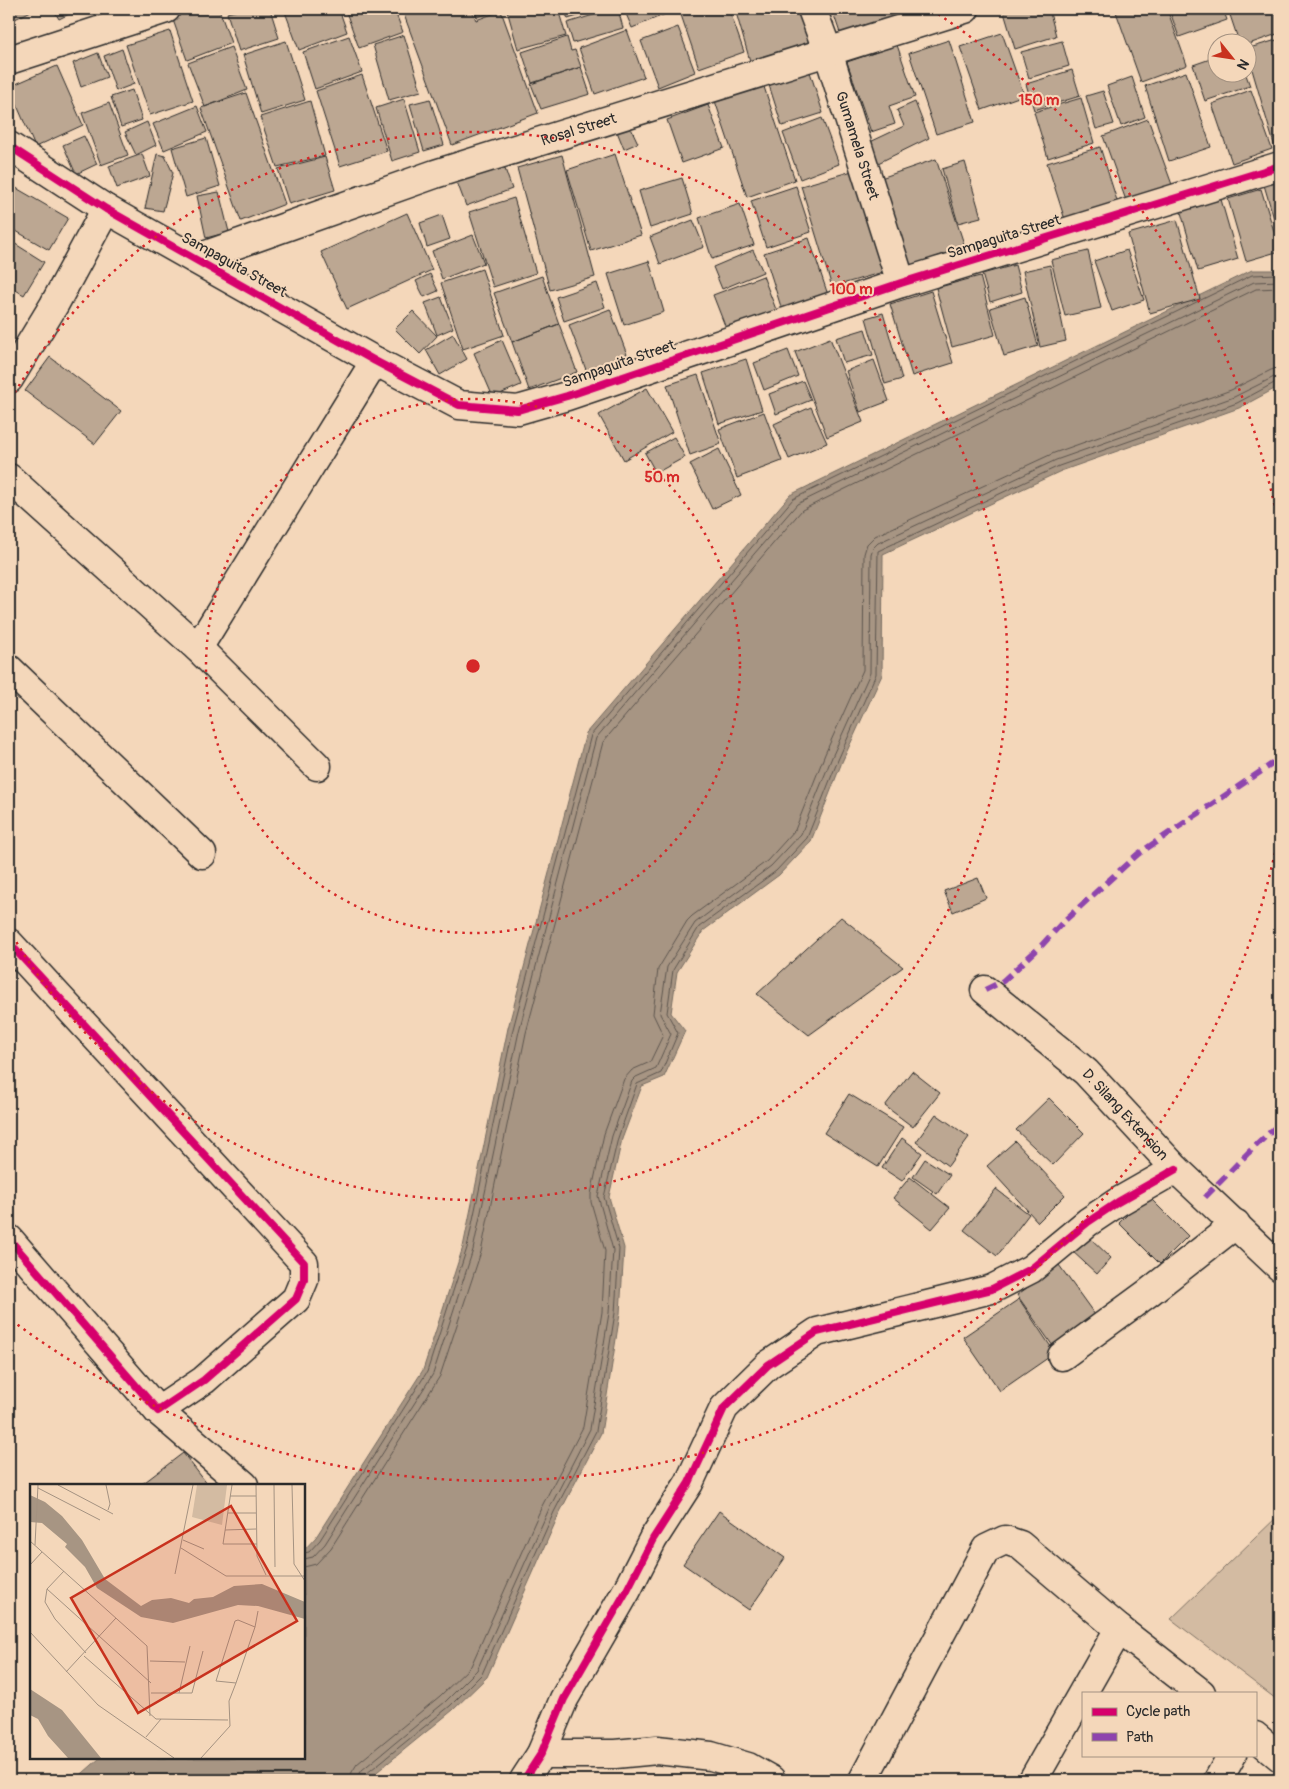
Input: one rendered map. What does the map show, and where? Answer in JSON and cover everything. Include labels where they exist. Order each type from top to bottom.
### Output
[{"type":"street","points":[[9,60],[166,9]]},
{"type":"street","name":"Gumamela Street","points":[[812,9],[828,52],[901,283]]},
{"type":"street","name":"Rosal Street","points":[[195,259],[435,174],[965,9]]},
{"type":"street","name":"Sampaguita Street","points":[[9,146],[106,209],[375,361],[459,405],[518,410],[567,396],[901,283],[1280,166]]},
{"type":"street","points":[[9,379],[54,305],[106,209]]},
{"type":"street","points":[[198,648],[375,361]]},
{"type":"street","points":[[9,478],[198,648],[317,766]]},
{"type":"street","points":[[9,669],[202,854]]},
{"type":"street","points":[[9,944],[304,1263],[304,1280],[296,1299],[204,1380],[158,1411]]},
{"type":"street","name":"D. Silang Extension","points":[[985,990],[1086,1072],[1176,1169],[1280,1267]]},
{"type":"street","points":[[524,1780],[541,1754],[564,1699],[627,1590],[653,1539],[689,1483],[724,1408],[768,1365],[817,1332],[992,1288],[1032,1269],[1088,1222],[1118,1202],[1176,1169]]},
{"type":"street","points":[[1062,1356],[1148,1293],[1236,1224]]},
{"type":"street","points":[[9,1238],[158,1411],[243,1484]]},
{"type":"street","points":[[863,1780],[986,1549],[1005,1540],[1020,1545],[1119,1629],[1200,1692]]},
{"type":"street","points":[[1083,1692],[1119,1629]]},
{"type":"street","points":[[1032,1780],[1082,1693]]},
{"type":"street","points":[[1256,1737],[1280,1757]]},
{"type":"street","points":[[541,1754],[614,1754],[657,1750],[711,1756],[748,1767],[771,1780]]},
{"type":"street","points":[[1218,1780],[1231,1756]]},
{"type":"shaded area","points":[[1280,1514],[1280,1702],[1171,1619]]},
{"type":"water","points":[[1252,270],[1280,270],[1280,386],[1239,408],[1061,471],[883,554],[882,675],[842,762],[811,841],[779,875],[703,931],[677,972],[671,1013],[685,1031],[664,1077],[642,1086],[622,1139],[609,1197],[624,1248],[620,1314],[601,1433],[559,1514],[487,1677],[453,1710],[367,1780],[75,1780],[99,1759],[305,1759],[305,1549],[316,1537],[423,1370],[463,1247],[508,1028],[586,733],[790,495]]},
{"type":"building","points":[[9,9],[35,9],[9,22]]},
{"type":"building","points":[[53,9],[79,9],[59,19]]},
{"type":"building","points":[[192,9],[219,9],[231,43],[187,60],[172,17]]},
{"type":"building","points":[[242,9],[270,9],[279,38],[239,51],[227,13]]},
{"type":"building","points":[[284,9],[339,9],[347,32],[299,50]]},
{"type":"building","points":[[345,9],[394,9],[403,32],[359,48]]},
{"type":"building","points":[[413,9],[471,9],[476,20],[501,11],[538,113],[452,145],[403,12]]},
{"type":"building","points":[[474,9],[504,9],[477,17]]},
{"type":"building","points":[[558,9],[566,36],[518,49],[507,10]]},
{"type":"building","points":[[564,9],[601,9],[568,19]]},
{"type":"building","points":[[618,9],[623,28],[573,43],[567,23]]},
{"type":"building","points":[[624,9],[675,9],[675,10],[632,28]]},
{"type":"building","points":[[679,9],[729,9],[744,52],[699,68]]},
{"type":"building","points":[[735,9],[801,9],[811,43],[750,61]]},
{"type":"building","points":[[832,9],[914,9],[916,13],[842,39]]},
{"type":"building","points":[[1003,9],[1049,9],[1056,36],[1015,49]]},
{"type":"building","points":[[1115,9],[1167,9],[1187,65],[1141,82]]},
{"type":"building","points":[[1169,9],[1223,9],[1227,20],[1179,37]]},
{"type":"building","points":[[1228,9],[1280,9],[1280,33],[1256,41],[1256,32],[1236,32]]},
{"type":"building","points":[[678,27],[695,72],[658,87],[641,41]]},
{"type":"building","points":[[627,30],[644,77],[595,94],[579,48]]},
{"type":"building","points":[[170,31],[193,101],[150,115],[126,45]]},
{"type":"building","points":[[1002,33],[1024,95],[982,110],[960,47]]},
{"type":"building","points":[[404,35],[421,91],[389,100],[373,45]]},
{"type":"building","points":[[349,36],[362,72],[315,89],[303,52]]},
{"type":"building","points":[[567,37],[571,51],[575,50],[581,67],[532,83],[522,52]]},
{"type":"building","points":[[1280,39],[1280,157],[1278,158],[1256,82],[1256,46]]},
{"type":"building","points":[[949,40],[975,122],[936,134],[909,53]]},
{"type":"building","points":[[286,41],[305,100],[261,114],[243,55]]},
{"type":"building","points":[[1062,41],[1069,66],[1029,78],[1021,52]]},
{"type":"building","points":[[897,45],[915,97],[889,106],[895,124],[871,132],[847,62]]},
{"type":"building","points":[[231,47],[247,90],[205,107],[188,63]]},
{"type":"building","points":[[122,49],[134,84],[116,91],[104,56]]},
{"type":"building","points":[[98,53],[107,77],[81,87],[73,63]]},
{"type":"building","points":[[1206,60],[1206,82],[1249,82],[1250,86],[1205,101],[1193,65]]},
{"type":"building","points":[[57,66],[83,125],[35,147],[9,87]]},
{"type":"building","points":[[581,67],[590,94],[541,109],[531,84]]},
{"type":"building","points":[[1072,70],[1080,96],[1034,110],[1026,84]]},
{"type":"building","points":[[810,72],[823,113],[782,126],[769,85]]},
{"type":"building","points":[[1186,72],[1211,147],[1169,161],[1145,86]]},
{"type":"building","points":[[362,75],[387,151],[340,166],[316,91]]},
{"type":"building","points":[[1132,77],[1145,117],[1121,126],[1107,86]]},
{"type":"building","points":[[763,84],[795,180],[747,197],[715,101]]},
{"type":"building","points":[[132,90],[142,120],[121,127],[111,97]]},
{"type":"building","points":[[1251,90],[1272,149],[1232,163],[1212,104]]},
{"type":"building","points":[[1103,91],[1114,124],[1096,129],[1086,96]]},
{"type":"building","points":[[246,93],[285,204],[241,221],[201,108]]},
{"type":"building","points":[[1081,98],[1094,143],[1048,158],[1034,112]]},
{"type":"building","points":[[404,99],[420,152],[392,161],[376,108]]},
{"type":"building","points":[[430,99],[444,145],[424,151],[410,104]]},
{"type":"building","points":[[310,101],[325,156],[277,167],[260,117]]},
{"type":"building","points":[[915,102],[929,138],[876,164],[866,144],[904,126],[897,110]]},
{"type":"building","points":[[109,103],[128,155],[101,165],[82,113]]},
{"type":"building","points":[[708,105],[724,148],[682,163],[667,120]]},
{"type":"building","points":[[197,106],[207,132],[164,150],[153,124]]},
{"type":"building","points":[[822,118],[839,164],[800,179],[783,133]]},
{"type":"building","points":[[1148,119],[1174,190],[1128,206],[1103,136]]},
{"type":"building","points":[[147,122],[156,145],[136,155],[125,132]]},
{"type":"building","points":[[629,124],[638,143],[624,149],[616,129]]},
{"type":"building","points":[[84,136],[97,164],[76,174],[63,145]]},
{"type":"building","points":[[206,138],[220,186],[186,197],[172,148]]},
{"type":"building","points":[[1100,147],[1119,207],[1066,223],[1047,163]]},
{"type":"building","points":[[142,154],[150,176],[117,188],[109,166]]},
{"type":"building","points":[[157,154],[165,156],[173,173],[163,211],[145,208]]},
{"type":"building","points":[[615,154],[641,235],[591,251],[567,170]]},
{"type":"building","points":[[562,155],[595,277],[550,290],[517,168]]},
{"type":"building","points":[[325,157],[335,190],[289,204],[278,169]]},
{"type":"building","points":[[936,159],[965,247],[907,267],[878,179]]},
{"type":"building","points":[[965,162],[981,217],[958,223],[942,169]]},
{"type":"building","points":[[504,166],[512,189],[466,206],[457,182]]},
{"type":"building","points":[[859,169],[890,270],[832,287],[801,186]]},
{"type":"building","points":[[682,178],[693,214],[650,228],[639,191]]},
{"type":"building","points":[[1280,180],[1280,239],[1264,185]]},
{"type":"building","points":[[11,185],[68,218],[49,250],[9,227],[9,189]]},
{"type":"building","points":[[796,186],[811,232],[766,247],[751,201]]},
{"type":"building","points":[[1261,189],[1280,251],[1246,261],[1228,199]]},
{"type":"building","points":[[219,192],[229,232],[206,238],[197,196]]},
{"type":"building","points":[[1220,196],[1238,259],[1198,271],[1180,209]]},
{"type":"building","points":[[514,198],[536,273],[493,287],[469,212]]},
{"type":"building","points":[[740,204],[754,245],[712,259],[699,218]]},
{"type":"building","points":[[407,213],[432,270],[347,309],[321,252]]},
{"type":"building","points":[[442,215],[450,239],[427,247],[420,223]]},
{"type":"building","points":[[693,220],[704,247],[660,264],[650,237]]},
{"type":"building","points":[[1177,220],[1200,299],[1150,313],[1128,234]]},
{"type":"building","points":[[473,235],[484,263],[442,279],[432,251]]},
{"type":"building","points":[[809,238],[828,295],[782,310],[764,253]]},
{"type":"building","points":[[9,240],[44,262],[24,295],[9,286]]},
{"type":"building","points":[[753,250],[763,272],[722,289],[713,267]]},
{"type":"building","points":[[1127,250],[1144,300],[1112,311],[1094,261]]},
{"type":"building","points":[[1088,251],[1101,308],[1065,316],[1051,260]]},
{"type":"building","points":[[649,261],[664,312],[624,325],[608,274]]},
{"type":"building","points":[[1015,265],[1022,292],[990,302],[982,274]]},
{"type":"building","points":[[1050,265],[1066,341],[1040,347],[1023,271]]},
{"type":"building","points":[[482,269],[504,335],[463,349],[441,283]]},
{"type":"building","points":[[430,274],[438,291],[424,297],[416,281]]},
{"type":"building","points":[[542,276],[559,324],[512,342],[494,293]]},
{"type":"building","points":[[763,276],[777,312],[727,331],[713,295]]},
{"type":"building","points":[[980,276],[995,335],[952,347],[936,288]]},
{"type":"building","points":[[597,283],[605,307],[564,321],[556,297]]},
{"type":"building","points":[[931,291],[953,363],[912,376],[890,304]]},
{"type":"building","points":[[441,297],[453,328],[437,335],[425,303]]},
{"type":"building","points":[[1025,297],[1038,346],[1004,356],[990,308]]},
{"type":"building","points":[[610,309],[632,368],[591,383],[569,325]]},
{"type":"building","points":[[413,311],[437,336],[420,354],[395,329]]},
{"type":"building","points":[[883,313],[902,379],[885,384],[866,318]]},
{"type":"building","points":[[559,324],[577,372],[529,390],[512,342]]},
{"type":"building","points":[[865,329],[873,355],[844,363],[836,338]]},
{"type":"building","points":[[453,334],[467,359],[440,375],[426,350]]},
{"type":"building","points":[[830,338],[863,422],[827,437],[795,352]]},
{"type":"building","points":[[502,340],[521,385],[493,397],[474,353]]},
{"type":"building","points":[[788,350],[798,376],[764,390],[754,363]]},
{"type":"building","points":[[50,357],[121,411],[95,444],[25,391]]},
{"type":"building","points":[[746,359],[762,410],[719,424],[703,373]]},
{"type":"building","points":[[874,360],[889,401],[860,412],[846,371]]},
{"type":"building","points":[[698,375],[721,444],[690,455],[667,385]]},
{"type":"building","points":[[803,381],[811,400],[776,414],[769,394]]},
{"type":"building","points":[[647,388],[672,432],[624,460],[599,415]]},
{"type":"building","points":[[811,407],[827,443],[789,459],[774,424]]},
{"type":"building","points":[[764,412],[782,461],[737,478],[719,429]]},
{"type":"building","points":[[674,437],[685,457],[656,473],[645,453]]},
{"type":"building","points":[[719,449],[741,495],[712,509],[690,464]]},
{"type":"building","points":[[978,878],[986,898],[953,912],[944,891]]},
{"type":"building","points":[[841,917],[903,967],[809,1035],[757,994]]},
{"type":"building","points":[[912,1071],[940,1093],[913,1127],[885,1106]]},
{"type":"building","points":[[849,1094],[903,1127],[878,1167],[824,1133]]},
{"type":"building","points":[[1049,1098],[1084,1133],[1053,1165],[1016,1130]]},
{"type":"building","points":[[936,1114],[969,1137],[948,1166],[916,1142]]},
{"type":"building","points":[[902,1138],[922,1153],[902,1181],[882,1168]]},
{"type":"building","points":[[1015,1141],[1065,1195],[1038,1222],[987,1166]]},
{"type":"building","points":[[925,1159],[950,1175],[937,1194],[913,1177]]},
{"type":"building","points":[[910,1177],[950,1208],[932,1229],[893,1198]]},
{"type":"building","points":[[996,1189],[1029,1214],[997,1256],[964,1230]]},
{"type":"building","points":[[1147,1195],[1188,1236],[1160,1264],[1119,1223]]},
{"type":"building","points":[[1087,1235],[1111,1258],[1097,1274],[1072,1251]]},
{"type":"building","points":[[1059,1265],[1095,1315],[1053,1346],[1017,1295]]},
{"type":"building","points":[[1019,1299],[1055,1353],[1000,1391],[963,1337]]},
{"type":"building","points":[[183,1453],[207,1484],[142,1484]]},
{"type":"building","points":[[719,1511],[785,1558],[749,1610],[683,1564]]},
{"type":"marked path","points":[[985,990],[1003,981],[1042,945],[1063,922],[1138,854],[1280,760]]},
{"type":"marked path","points":[[1205,1197],[1280,1123]]},
{"type":"cycle path","points":[[9,146],[106,209],[375,361],[459,405],[518,410],[567,396],[901,283],[1280,166]]},
{"type":"cycle path","points":[[9,943],[304,1263],[304,1280],[296,1299],[204,1380],[158,1411],[9,1239]]},
{"type":"cycle path","points":[[524,1780],[541,1754],[564,1699],[627,1590],[653,1539],[689,1483],[724,1408],[768,1365],[817,1332],[992,1289],[1031,1269],[1088,1222],[1118,1202],[1176,1169]]}]
